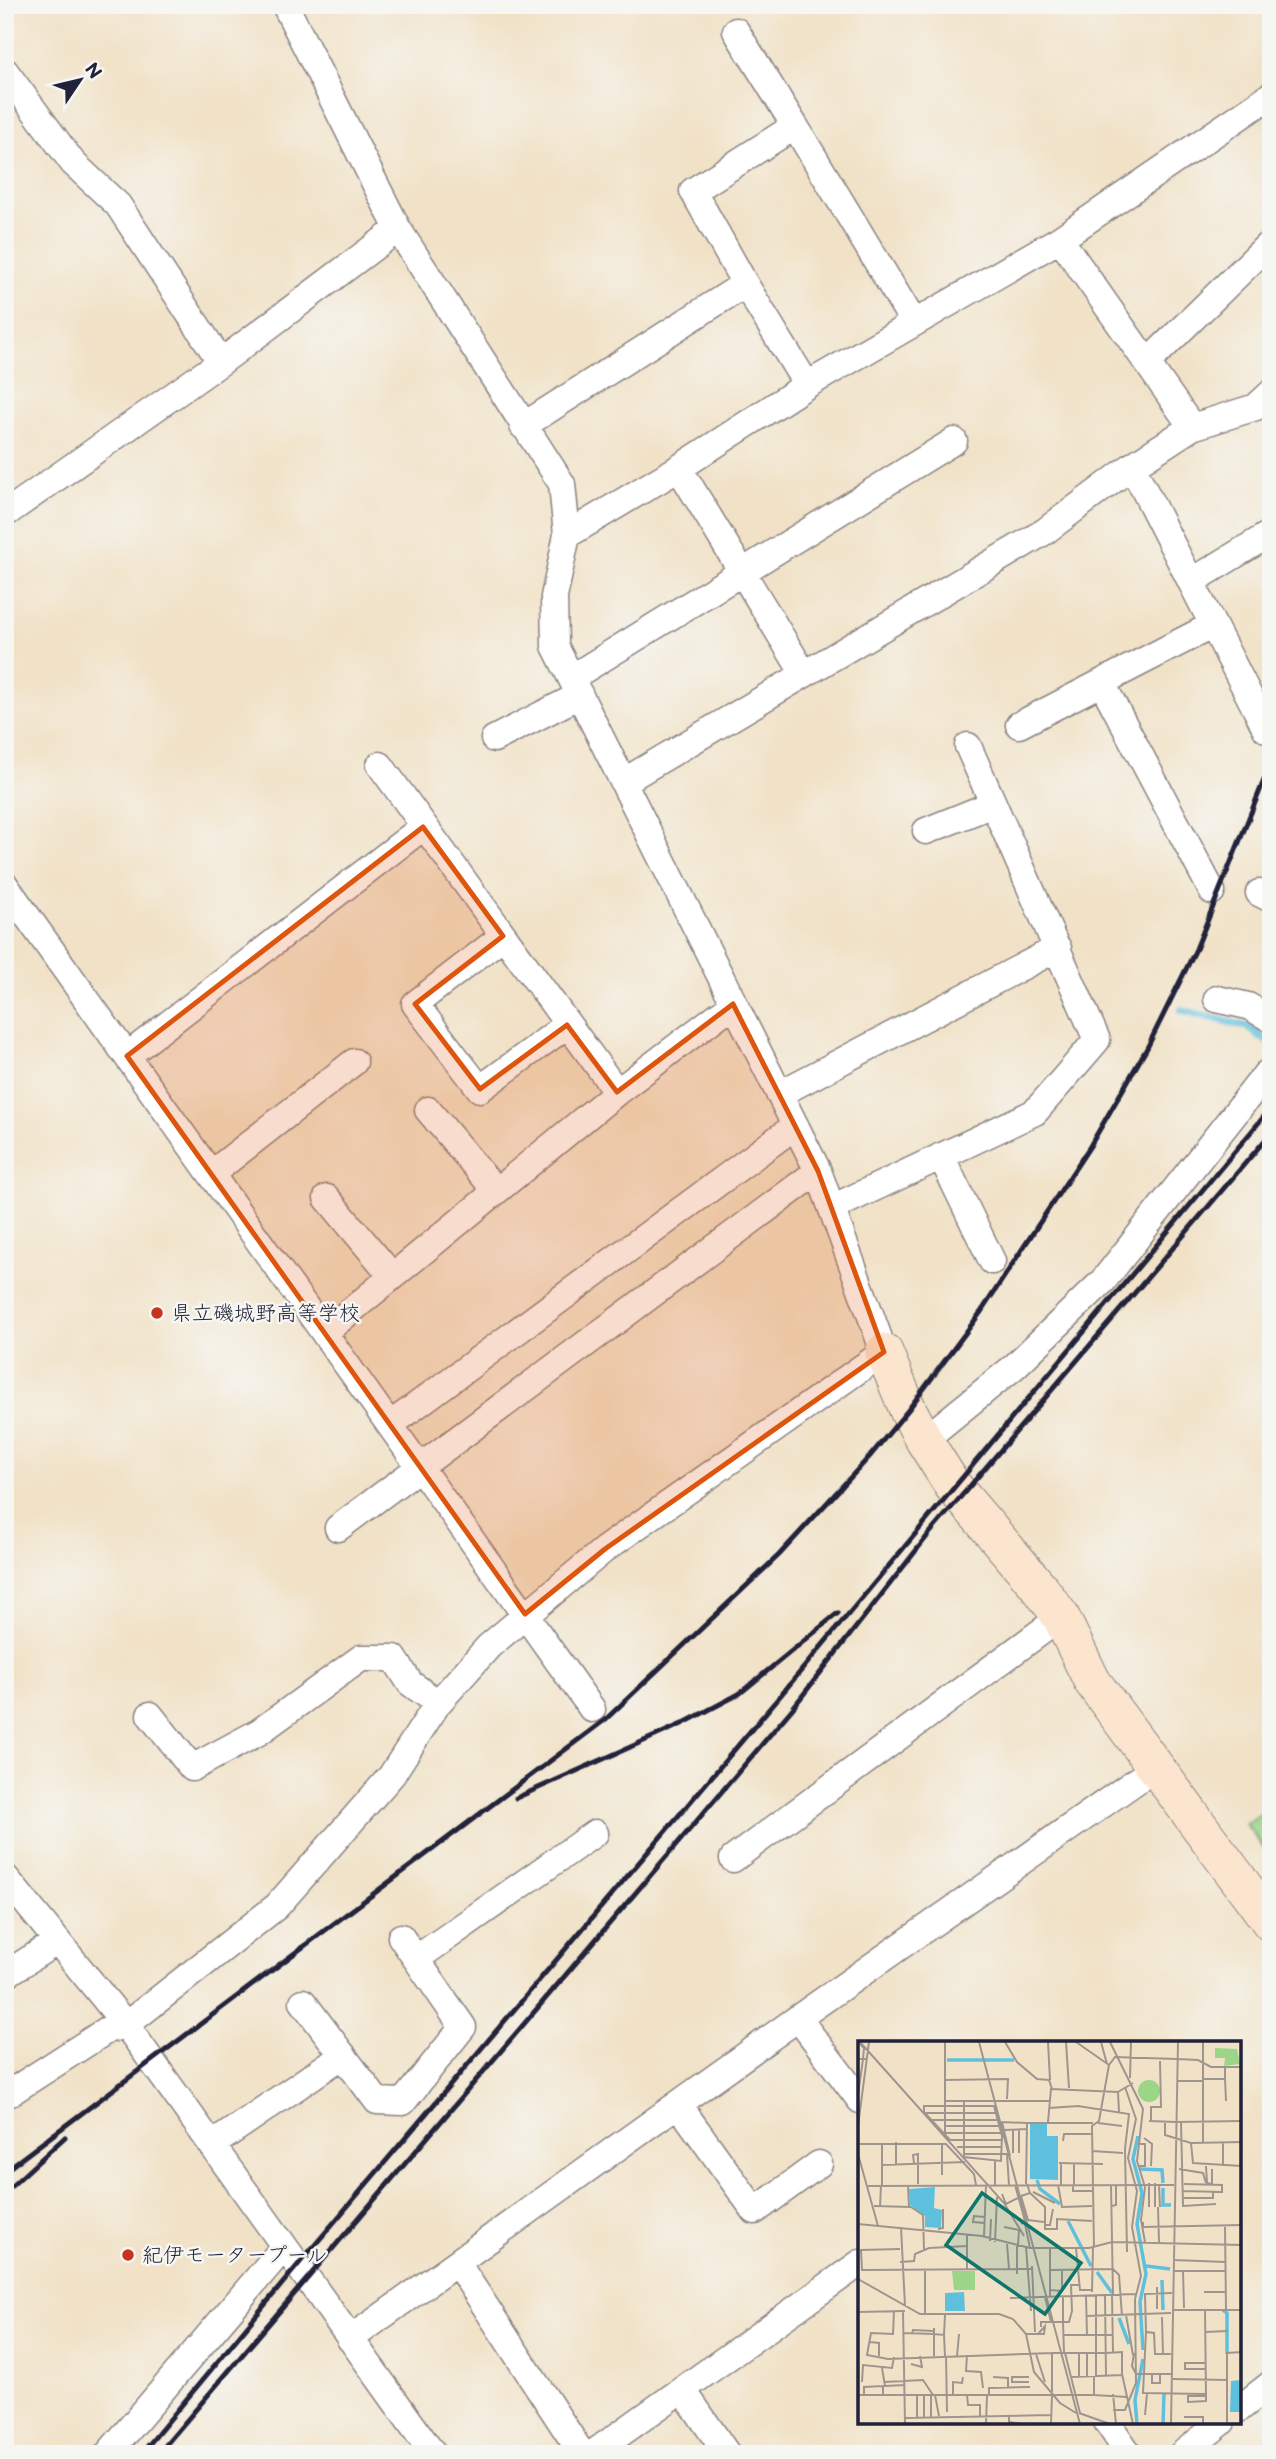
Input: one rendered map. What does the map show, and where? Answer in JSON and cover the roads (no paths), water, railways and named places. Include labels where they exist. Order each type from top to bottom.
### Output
[{"type":"street","points":[[285,5],[398,229],[562,484],[567,535],[554,597],[555,646],[818,1171],[908,1410],[953,1486],[1039,1587],[1061,1617],[1092,1681],[1271,1923]]},
{"type":"street","points":[[736,32],[914,323]]},
{"type":"street","points":[[5,71],[73,163],[118,205],[221,362]]},
{"type":"street","points":[[567,535],[679,468],[807,385],[1060,239],[1271,95]]},
{"type":"street","points":[[795,126],[693,191],[745,284],[807,385]]},
{"type":"street","points":[[5,514],[221,362],[398,229]]},
{"type":"street","points":[[1060,239],[1192,428]]},
{"type":"street","points":[[1147,363],[1271,242]]},
{"type":"street","points":[[523,426],[745,284]]},
{"type":"street","points":[[622,782],[1044,532],[1132,467],[1192,428],[1256,407],[1271,393]]},
{"type":"street","points":[[494,739],[576,687],[742,572],[954,441]]},
{"type":"street","points":[[1132,467],[1266,729]]},
{"type":"street","points":[[679,468],[804,674]]},
{"type":"street","points":[[1191,582],[1271,533]]},
{"type":"street","points":[[1019,725],[1213,625]]},
{"type":"street","points":[[1102,682],[1212,891]]},
{"type":"street","points":[[832,1208],[1035,1112],[1097,1040],[968,746]]},
{"type":"street","points":[[380,765],[617,1093]]},
{"type":"street","points":[[926,831],[993,804]]},
{"type":"street","points":[[127,1056],[423,827]]},
{"type":"street","points":[[5,885],[592,1709]]},
{"type":"street","points":[[503,936],[415,1004],[480,1089],[568,1025]]},
{"type":"street","points":[[779,1094],[1058,948]]},
{"type":"street","points":[[1217,999],[1248,1006],[1271,1019]]},
{"type":"street","points":[[325,1332],[617,1093],[733,1004]]},
{"type":"street","points":[[211,1174],[354,1062]]},
{"type":"street","points":[[924,1440],[1016,1366],[1103,1281],[1266,1074]]},
{"type":"street","points":[[428,1110],[496,1192]]},
{"type":"street","points":[[390,1425],[795,1126]]},
{"type":"street","points":[[941,1156],[992,1261]]},
{"type":"street","points":[[338,1528],[818,1171]]},
{"type":"street","points":[[327,1198],[393,1277]]},
{"type":"street","points":[[5,2096],[107,2030],[126,2025],[277,1906],[391,1776],[438,1703],[489,1646],[525,1614],[605,1549],[884,1352]]},
{"type":"street","points":[[733,1859],[1061,1617]]},
{"type":"street","points":[[150,1715],[191,1768],[259,1732],[361,1658],[394,1658],[410,1683],[438,1703]]},
{"type":"street","points":[[350,2339],[798,2018],[1156,1767]]},
{"type":"street","points":[[303,2002],[377,2101],[403,2102],[463,2027],[408,1948],[594,1833]]},
{"type":"street","points":[[5,1877],[126,2025],[433,2454]]},
{"type":"street","points":[[5,1975],[56,1942]]},
{"type":"street","points":[[798,2018],[858,2099]]},
{"type":"street","points":[[212,2145],[343,2056]]},
{"type":"street","points":[[678,2104],[755,2211],[819,2164]]},
{"type":"street","points":[[108,2454],[284,2247]]},
{"type":"street","points":[[457,2263],[582,2454]]},
{"type":"street","points":[[592,2454],[858,2264]]},
{"type":"street","points":[[1241,2407],[1271,2384]]},
{"type":"street","points":[[683,2390],[727,2454]]},
{"type":"street","points":[[1108,2424],[1129,2454]]},
{"type":"street","points":[[1182,2454],[1220,2424]]},
{"type":"waterway","points":[[1182,1010],[1248,1027],[1271,1044]]},
{"type":"railway","points":[[5,2171],[606,1719],[779,1555],[871,1455],[981,1312],[1090,1146],[1147,1048],[1196,949],[1271,763]]},
{"type":"railway","points":[[141,2454],[1271,1108]]},
{"type":"railway","points":[[158,2454],[792,1709],[929,1534],[1271,1133]]},
{"type":"railway","points":[[516,1798],[682,1724],[739,1694],[838,1613]]},
{"type":"railway","points":[[5,2192],[65,2137]]},
{"type":"place","name":"県立磯城野高等学校","points":[[157,1313]]},
{"type":"place","name":"紀伊モータープール","points":[[128,2255]]}]
